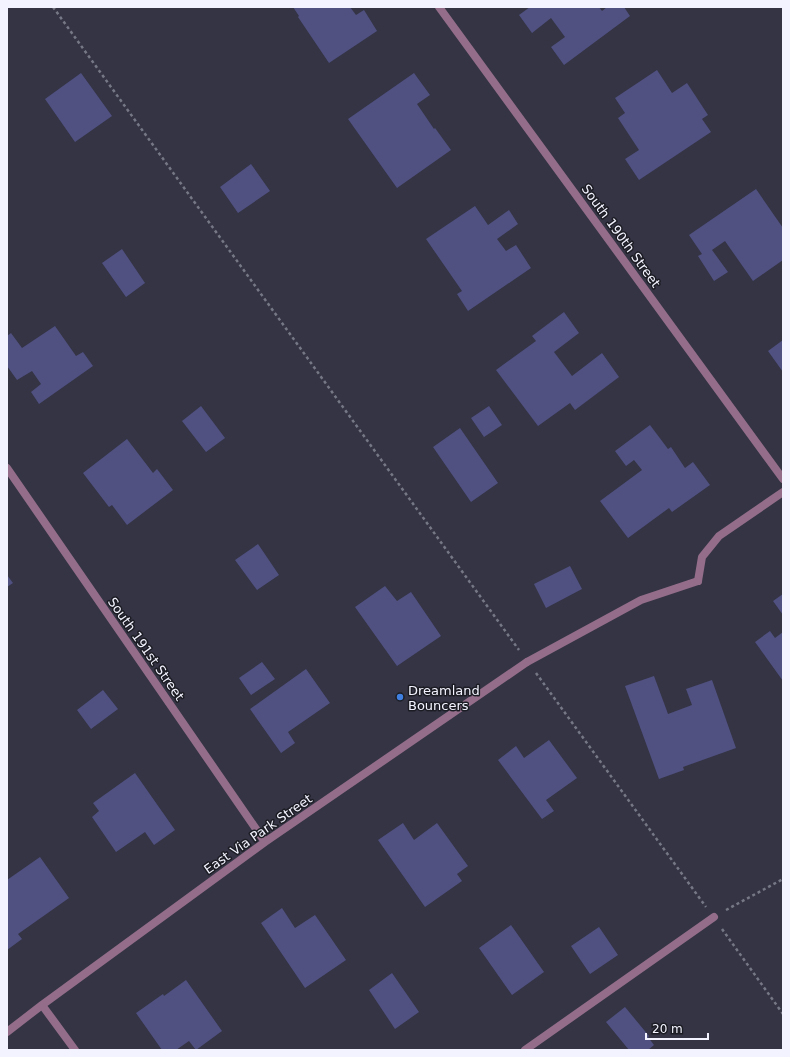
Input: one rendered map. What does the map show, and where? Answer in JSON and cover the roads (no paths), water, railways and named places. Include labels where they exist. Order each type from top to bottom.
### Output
[{"type":"street","name":"South 190th Street","points":[[439,7],[783,479]]},
{"type":"street","name":"South 191st Street","points":[[7,468],[265,842]]},
{"type":"street","name":"East Via Park Street","points":[[7,1032],[265,842],[527,662],[641,600],[698,581],[702,557],[719,536],[783,492]]},
{"type":"street","points":[[525,1050],[714,917]]},
{"type":"street","points":[[42,1005],[75,1050]]},
{"type":"place","name":"Dreamland Bouncers","points":[[400,697]]}]
